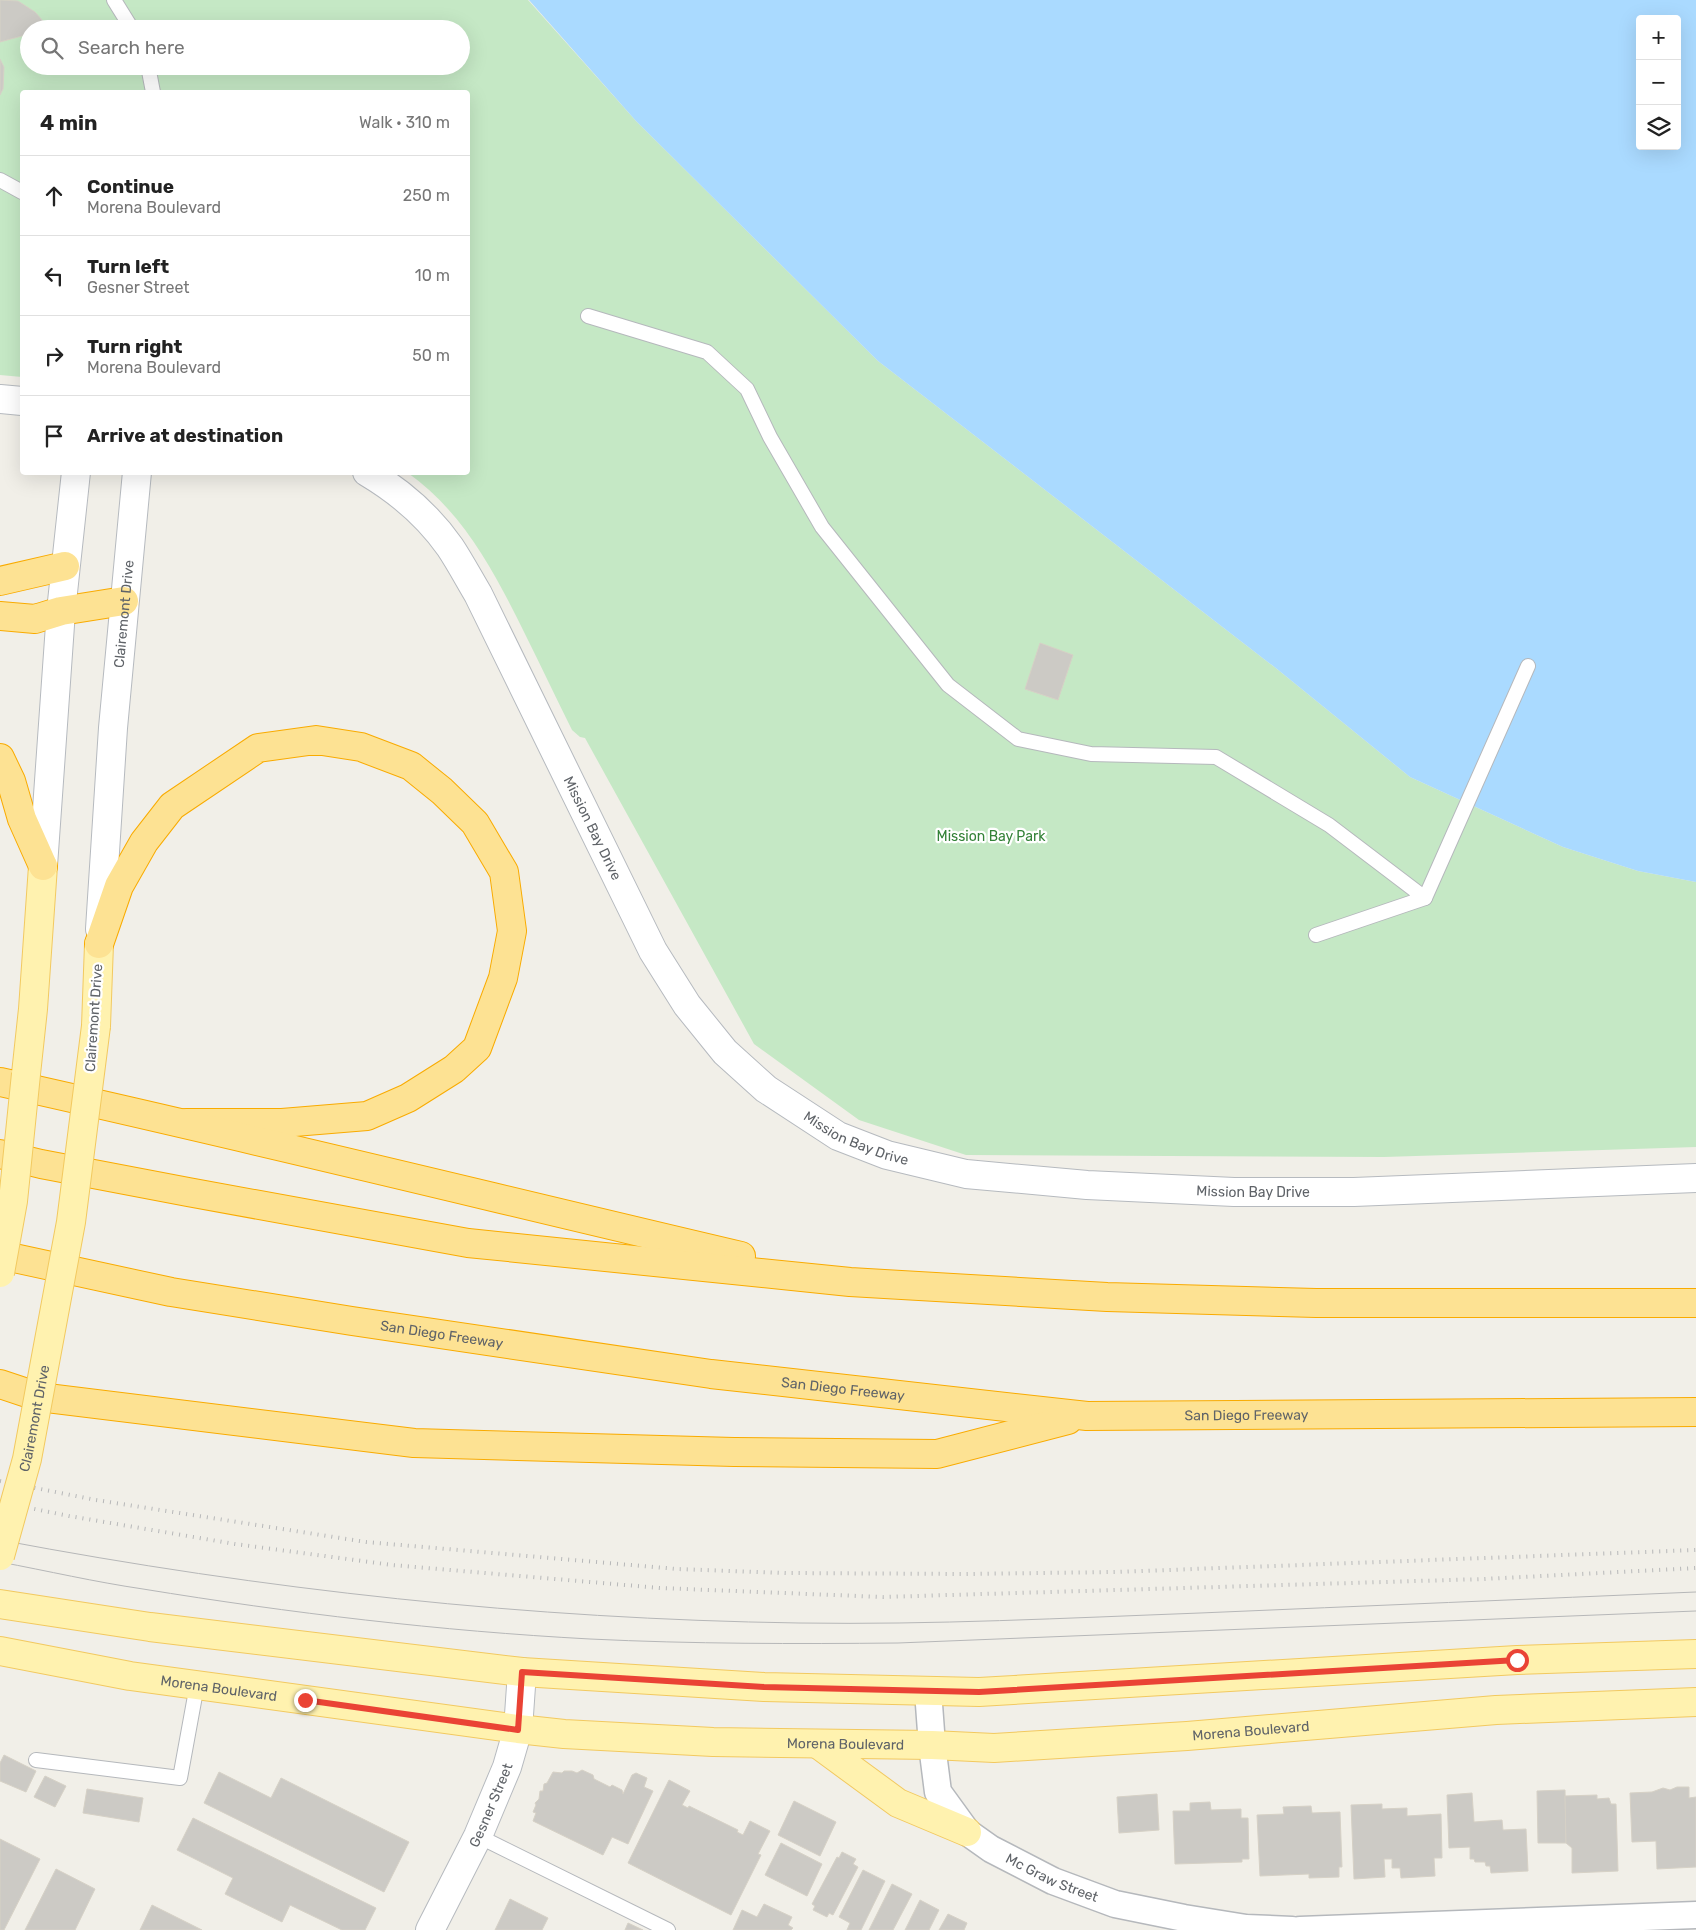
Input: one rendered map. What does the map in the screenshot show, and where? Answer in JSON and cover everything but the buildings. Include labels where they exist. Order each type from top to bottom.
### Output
[{"type":"highway","points":[[0,581],[65,566]]},
{"type":"highway","points":[[0,616],[35,619],[60,611],[124,601]]},
{"type":"highway","points":[[99,944],[119,886],[144,842],[172,806],[258,748],[316,740],[360,747],[412,766],[442,790],[475,823],[504,872],[512,931],[503,978],[477,1048],[454,1069],[408,1098],[367,1116],[282,1123],[186,1123]]},
{"type":"highway","points":[[0,758],[11,781],[22,819],[43,866]]},
{"type":"highway","points":[[0,1082],[186,1123],[279,1147],[850,1282]]},
{"type":"highway","points":[[0,1154],[41,1164],[197,1194],[468,1243],[850,1282],[1107,1297],[1306,1303],[1696,1303]]},
{"type":"highway","name":"San Diego Freeway","points":[[0,1255],[171,1292],[362,1323],[711,1374],[1087,1416],[1696,1412]]},
{"type":"highway","points":[[0,1384],[39,1396],[414,1443],[734,1452],[937,1454],[1087,1416]]},
{"type":"main road","points":[[0,399],[20,401]]},
{"type":"main road","points":[[0,1273],[13,1201],[33,1008],[60,611],[76,475]]},
{"type":"main road","name":"Clairemont Drive","points":[[0,1556],[27,1458],[72,1222],[96,1026],[99,944],[113,728],[137,475]]},
{"type":"main road","name":"Mission Bay Drive","points":[[372,475],[414,506],[450,547],[478,594],[653,951],[687,1005],[725,1052],[766,1089],[838,1136],[887,1155],[966,1174],[1087,1185],[1234,1192],[1354,1192],[1696,1178]]},
{"type":"main road","points":[[0,1604],[159,1628],[522,1672],[764,1687],[979,1692],[1507,1661],[1696,1654]]},
{"type":"main road","name":"Morena Boulevard","points":[[0,1651],[130,1676],[518,1730],[712,1742],[819,1745],[932,1745],[994,1748],[1197,1735],[1496,1710],[1696,1702]]},
{"type":"main road","name":"Gesner Street","points":[[430,1930],[478,1836],[507,1767],[518,1730],[522,1672]]},
{"type":"main road","points":[[819,1745],[898,1803],[966,1832]]},
{"type":"street","name":"Mc Graw Street","points":[[928,1691],[938,1792],[966,1832],[991,1849],[1052,1880],[1115,1904],[1246,1928],[1292,1930]]},
{"type":"street","points":[[1300,1930],[1696,1915]]},
{"type":"lane","points":[[114,0],[126,20]]},
{"type":"lane","points":[[150,75],[153,90]]},
{"type":"lane","points":[[0,180],[20,191]]},
{"type":"lane","points":[[588,316],[707,352],[747,389],[770,437],[822,527],[948,685],[1018,739],[1091,754],[1216,757],[1329,825],[1425,898]]},
{"type":"lane","points":[[1316,935],[1425,898],[1528,666]]},
{"type":"lane","points":[[36,1760],[180,1778],[197,1685]]},
{"type":"lane","points":[[478,1836],[668,1930]]},
{"type":"green space","name":"Mission Bay Park","points":[[0,0],[528,0],[636,121],[878,361],[1277,669],[1410,777],[1563,847],[1638,871],[1696,882],[1696,1147],[1384,1157],[966,1155],[859,1120],[754,1044],[585,738],[580,737],[572,730],[514,611],[490,567],[462,525],[446,506],[410,475],[470,475],[470,90],[20,90],[20,377],[0,375]]},
{"type":"water","points":[[529,0],[1696,0],[1696,882],[1638,871],[1563,847],[1410,777],[1277,669],[878,361],[636,121]]},
{"type":"tram line","points":[[0,1540],[199,1574],[398,1599],[497,1608],[698,1620],[799,1623],[1000,1621],[1696,1592]]},
{"type":"tram line","points":[[0,1562],[125,1586],[254,1606],[365,1620],[534,1636],[667,1642],[898,1643],[1696,1611]]},
{"type":"railway","points":[[0,1481],[96,1500],[366,1542],[677,1569],[787,1573],[966,1574],[1115,1572],[1696,1550]]},
{"type":"railway","points":[[0,1502],[69,1516],[235,1544],[392,1565],[660,1588],[883,1597],[1484,1579],[1696,1568]]},
{"type":"route","points":[[305,1700],[518,1730],[522,1672],[764,1687],[979,1692],[1517,1660]]}]
